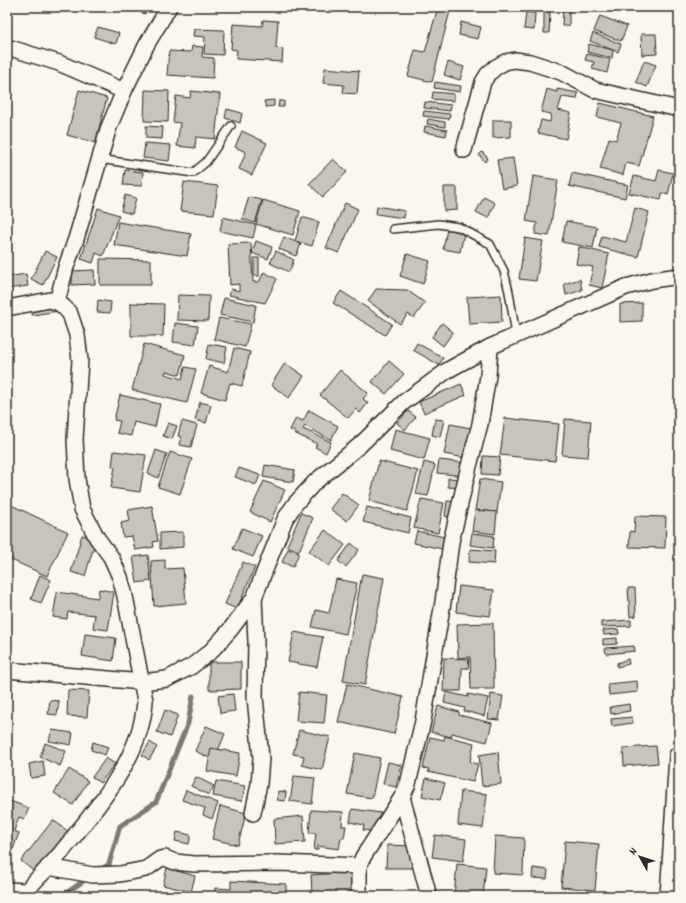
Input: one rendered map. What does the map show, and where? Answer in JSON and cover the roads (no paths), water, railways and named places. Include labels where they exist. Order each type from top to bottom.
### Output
[{"type":"street","points":[[57,302],[66,267],[76,239],[109,127],[124,91],[147,44],[169,7]]},
{"type":"street","points":[[7,47],[59,63],[124,91]]},
{"type":"street","points":[[464,150],[483,82],[488,74],[496,67],[505,62],[515,60],[530,62],[561,72],[595,90],[679,109]]},
{"type":"street","points":[[7,670],[142,682],[167,679],[192,666],[211,651],[230,630],[254,598],[286,519],[295,504],[315,482],[360,445],[404,402],[448,370],[490,347],[516,335],[626,287],[652,280],[679,276]]},
{"type":"street","points":[[7,308],[50,300],[57,302],[70,314],[77,335],[80,360],[75,439],[77,479],[82,509],[96,538],[111,557],[120,577],[145,701],[144,717],[140,732],[130,755],[117,779],[101,802],[25,894],[7,890]]},
{"type":"street","points":[[359,896],[359,866],[363,857],[402,797],[408,784],[423,721],[443,602],[451,542],[468,466],[480,424],[488,376],[490,347]]},
{"type":"street","points":[[253,813],[259,784],[261,758],[255,697],[256,642],[254,598]]},
{"type":"street","points":[[670,896],[679,756]]},
{"type":"street","points":[[402,797],[429,896]]},
{"type":"street","points":[[48,867],[93,875],[120,874],[146,869],[160,859],[164,858],[175,862],[194,864],[279,863],[359,866]]},
{"type":"lane","points":[[99,159],[193,173],[206,162],[231,126]]},
{"type":"lane","points":[[393,229],[438,224],[459,226],[490,244],[504,271],[516,335]]},
{"type":"waterway","points":[[99,871],[109,864],[120,826],[156,802],[188,723],[193,696]]},
{"type":"waterway","points":[[62,896],[89,877]]}]
